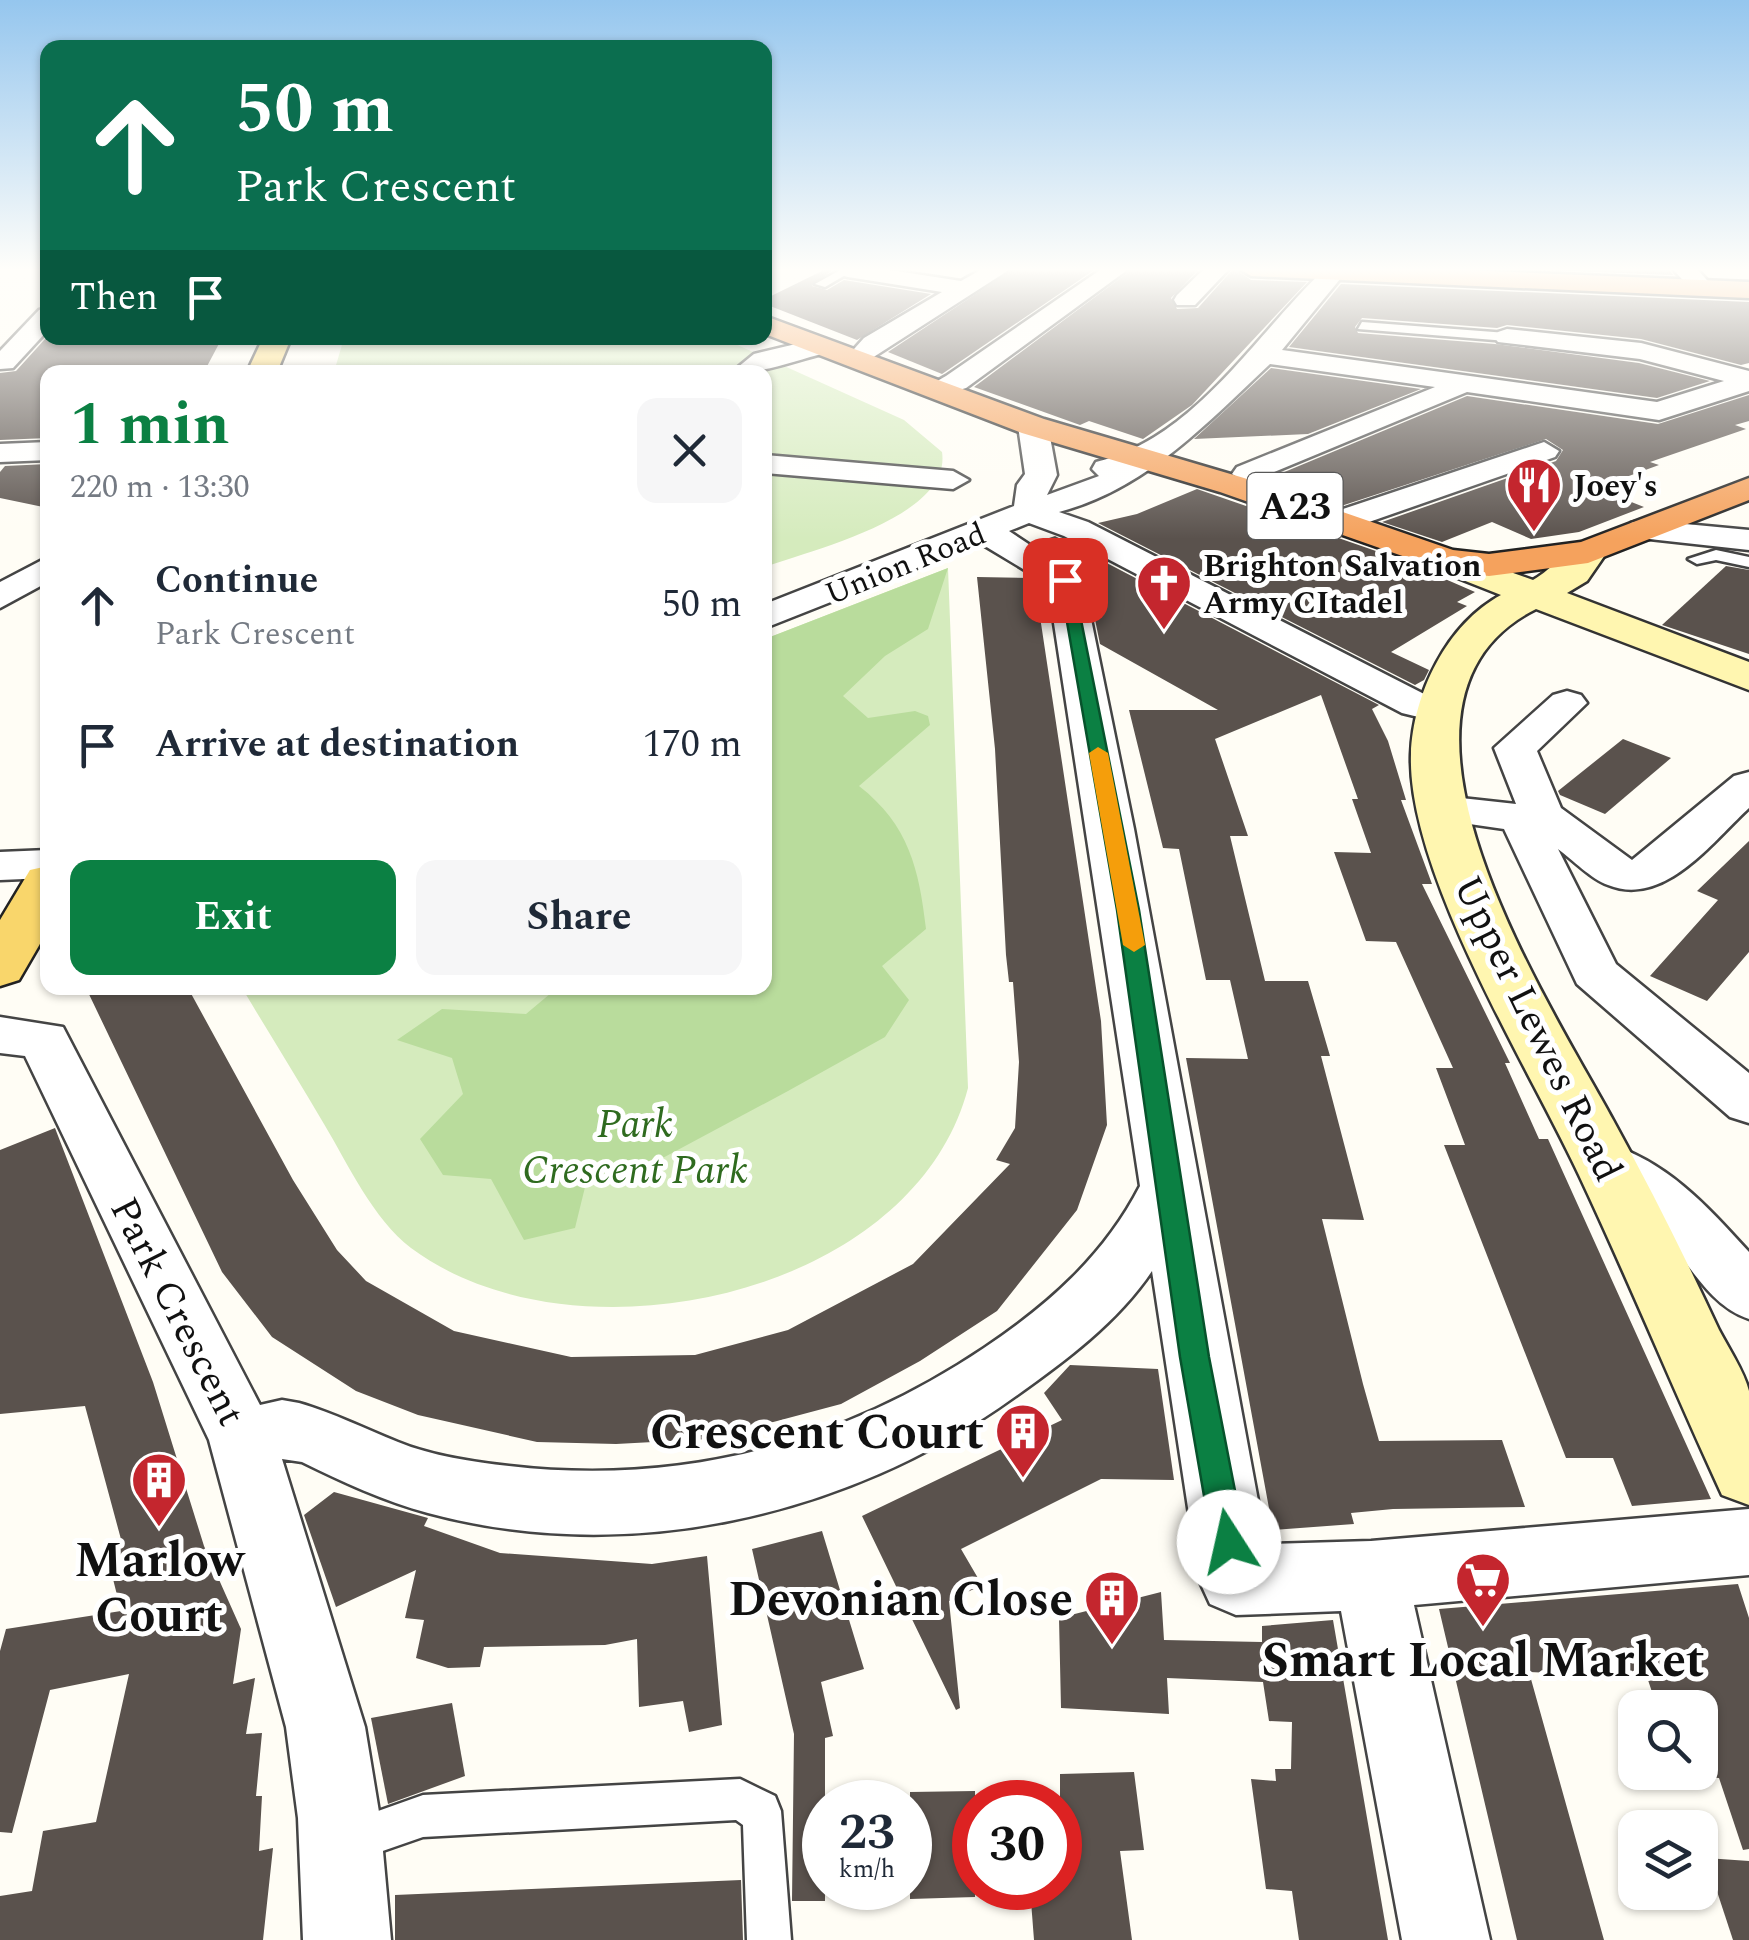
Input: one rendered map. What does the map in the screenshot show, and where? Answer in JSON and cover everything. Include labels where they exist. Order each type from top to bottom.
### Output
[{"type":"highway","name":"A23","points":[[854,359],[1033,426],[1340,521],[1448,561],[1490,565],[1588,552],[1749,488]]},
{"type":"main road","points":[[0,968],[40,896]]},
{"type":"street","points":[[939,388],[956,382],[989,359]]},
{"type":"street","name":"Union Road","points":[[772,614],[1124,476],[1164,446],[1260,359]]},
{"type":"street","points":[[1289,359],[1648,410],[1668,410],[1749,380]]},
{"type":"street","points":[[1669,359],[1749,380]]},
{"type":"street","points":[[1248,474],[1455,388],[1459,383]]},
{"type":"street","points":[[1033,426],[1041,475],[1034,486],[1036,509],[1416,706],[1439,710]]},
{"type":"street","points":[[0,453],[40,451]]},
{"type":"street","points":[[1340,521],[1544,451]]},
{"type":"street","points":[[772,465],[953,480]]},
{"type":"street","points":[[1679,516],[1744,547]]},
{"type":"street","points":[[1643,530],[1744,547]]},
{"type":"street","points":[[984,533],[1065,580],[1128,910],[1168,1189],[1236,1580],[1371,1575],[1749,1542]]},
{"type":"street","name":"Upper Lewes Road","points":[[1588,552],[1584,565],[1553,587],[1528,593],[1481,631],[1439,710],[1435,758],[1442,809],[1456,858],[1512,982],[1606,1164],[1749,1471]]},
{"type":"street","points":[[1448,561],[1749,676]]},
{"type":"street","points":[[0,597],[40,572]]},
{"type":"street","points":[[1567,703],[1515,748],[1531,816],[1595,974],[1749,1103]]},
{"type":"street","points":[[1622,875],[1650,874],[1749,785]]},
{"type":"street","points":[[1442,809],[1531,816],[1622,875],[1654,910]]},
{"type":"street","points":[[0,866],[40,864]]},
{"type":"street","name":"Park Crescent","points":[[0,1035],[44,1040],[243,1440],[289,1430],[425,1483],[558,1503],[660,1500],[761,1484],[854,1455],[944,1411],[984,1386],[1058,1329],[1128,1263],[1168,1189]]},
{"type":"street","points":[[1606,1164],[1667,1201],[1749,1294]]},
{"type":"street","points":[[243,1440],[258,1502],[318,1694],[341,1844],[347,1940]]},
{"type":"street","points":[[1371,1575],[1446,1940]]},
{"type":"lane","points":[[1697,560],[1744,547]]},
{"type":"lane","points":[[341,1844],[423,1816],[740,1799],[760,1811],[764,1825],[770,1940]]},
{"type":"green space","points":[[338,359],[768,359],[904,420],[942,452],[939,475],[925,495],[874,528],[772,565],[772,365],[336,365]]},
{"type":"green space","name":"Park Crescent Park","points":[[948,568],[968,1088],[935,1160],[881,1219],[810,1263],[730,1292],[644,1306],[559,1304],[479,1284],[411,1248],[385,1222],[246,995],[772,995],[772,636]]},
{"type":"green space","points":[[948,568],[928,629],[885,656],[843,696],[868,718],[915,711],[928,716],[930,725],[859,786],[890,816],[909,850],[920,887],[926,929],[882,966],[909,1000],[885,1037],[644,1168],[587,1179],[575,1228],[524,1240],[491,1179],[443,1175],[420,1139],[463,1094],[452,1058],[397,1040],[442,1009],[526,1014],[549,995],[772,995],[772,636]]},
{"type":"building","points":[[27,359],[211,359],[208,365],[40,365],[40,438],[0,440],[0,373],[16,371]]},
{"type":"building","points":[[904,359],[965,359],[942,374]]},
{"type":"building","points":[[1012,359],[1235,359],[1192,405],[1143,439],[1089,421],[1080,425],[974,387]]},
{"type":"building","points":[[1372,359],[1605,359],[1710,381],[1657,398]]},
{"type":"building","points":[[1716,359],[1749,359],[1749,363],[1741,365]]},
{"type":"building","points":[[1271,368],[1421,389],[1308,434],[1194,439]]},
{"type":"building","points":[[1749,395],[1749,421],[1735,425],[1746,429],[1650,462],[1659,465],[1596,488],[1644,507],[1579,532],[1531,539],[1492,522],[1442,542],[1382,522],[1556,461],[1563,450],[1546,439],[1338,507],[1263,481],[1467,396],[1658,424]]},
{"type":"building","points":[[40,464],[40,506],[0,498],[0,472],[5,466]]},
{"type":"building","points":[[1197,489],[1399,559],[1475,592],[1457,602],[1467,606],[1391,652],[1429,670],[1424,680],[1415,685],[1098,523],[1137,514]]},
{"type":"building","points":[[1055,536],[1379,705],[1372,709],[1388,741],[1406,800],[1401,800],[1432,884],[1422,884],[1510,1063],[1505,1063],[1539,1139],[1548,1139],[1711,1499],[1632,1506],[1613,1458],[1566,1458],[1444,1145],[1465,1145],[1436,1068],[1453,1068],[1396,942],[1366,941],[1334,852],[1371,853],[1352,799],[1358,799],[1321,695],[1215,739],[1248,836],[1230,836],[1265,981],[1308,981],[1330,1056],[1321,1056],[1364,1220],[1322,1219],[1363,1384],[1379,1441],[1502,1440],[1525,1507],[1393,1509],[1351,1513],[1354,1524],[1273,1530],[1186,1058],[1248,1059],[1230,980],[1206,980],[1179,849],[1163,848],[1129,710],[1218,710],[1100,644],[1087,580],[1091,580],[1034,543]]},
{"type":"building","points":[[1726,566],[1749,570],[1749,654],[1662,625]]},
{"type":"building","points":[[977,577],[1032,578],[1045,586],[1049,615],[1039,610],[1101,1021],[1107,1125],[1077,1210],[997,1311],[920,1361],[841,1404],[709,1439],[616,1444],[537,1442],[418,1415],[356,1391],[272,1337],[222,1272],[89,995],[192,995],[293,1180],[337,1250],[366,1281],[454,1331],[571,1357],[695,1355],[788,1330],[913,1264],[1010,1164],[996,1160],[1015,1128],[1019,1062],[1013,982],[1009,982],[1006,955],[995,749]]},
{"type":"building","points":[[1623,739],[1671,758],[1605,814],[1560,795],[1558,791]]},
{"type":"building","points":[[1749,841],[1749,952],[1707,1001],[1650,976],[1718,900],[1697,891]]},
{"type":"building","points":[[55,1128],[153,1382],[204,1546],[241,1629],[233,1684],[255,1678],[246,1734],[262,1733],[256,1796],[262,1796],[259,1851],[273,1848],[263,1940],[0,1940],[0,1896],[32,1891],[43,1831],[96,1822],[129,1674],[50,1690],[12,1833],[0,1832],[0,1651],[6,1629],[121,1611],[106,1551],[122,1543],[85,1406],[0,1414],[0,1150]]},
{"type":"building","points":[[1070,1365],[1158,1369],[1174,1480],[1101,1479],[961,1549],[982,1585],[949,1601],[960,1708],[956,1710],[862,1516],[1062,1420],[1044,1393]]},
{"type":"building","points":[[334,1492],[428,1518],[424,1526],[500,1553],[652,1564],[707,1556],[722,1725],[689,1732],[683,1701],[639,1707],[637,1639],[605,1645],[484,1647],[480,1667],[448,1668],[416,1658],[424,1620],[405,1618],[416,1570],[336,1607],[304,1515]]},
{"type":"building","points":[[822,1531],[864,1669],[821,1682],[833,1736],[825,1738],[825,1780],[802,1780],[802,1901],[792,1901],[794,1734],[752,1549]]},
{"type":"building","points":[[1738,1584],[1749,1618],[1749,1849],[1743,1850],[1718,1778],[1718,1690],[1651,1690],[1647,1677],[1529,1672],[1604,1940],[1517,1940],[1439,1609]]},
{"type":"building","points":[[1161,1592],[1164,1640],[1262,1642],[1262,1626],[1333,1620],[1388,1940],[1299,1940],[1292,1891],[1266,1889],[1251,1779],[1276,1781],[1275,1769],[1291,1769],[1292,1722],[1269,1721],[1263,1682],[1167,1678],[1169,1714],[1061,1708],[1059,1618]]},
{"type":"building","points":[[452,1703],[465,1776],[388,1804],[371,1718]]},
{"type":"building","points":[[1134,1772],[1144,1850],[1120,1851],[1132,1940],[1034,1940],[1032,1910],[1082,1910],[1082,1780],[1060,1780],[1060,1774]]},
{"type":"building","points":[[952,1791],[952,1898],[932,1898],[932,1792]]},
{"type":"building","points":[[1718,1859],[1749,1861],[1749,1940],[1733,1940],[1718,1894]]},
{"type":"building","points":[[741,1880],[743,1940],[395,1940],[395,1895]]},
{"type":"slow traffic","points":[[1098,753],[1134,945]]},
{"type":"place","name":"Joey's","points":[[1534,534]]},
{"type":"place","name":"Brighton Salvation Army CItadel","points":[[1164,632]]},
{"type":"place","name":"Crescent Court","points":[[1023,1480]]},
{"type":"place","name":"Marlow Court","points":[[159,1529]]},
{"type":"place","name":"Smart Local Market","points":[[1483,1629]]},
{"type":"place","name":"Devonian Close","points":[[1112,1647]]},
{"type":"route","points":[[1065,580],[1128,910],[1194,1357],[1229,1542]]}]
